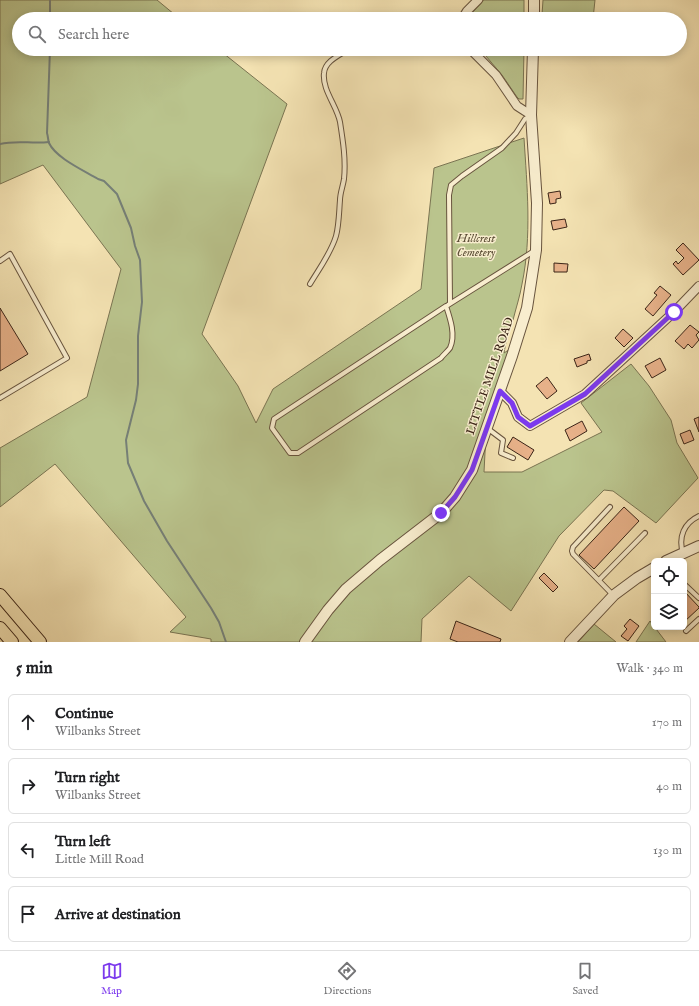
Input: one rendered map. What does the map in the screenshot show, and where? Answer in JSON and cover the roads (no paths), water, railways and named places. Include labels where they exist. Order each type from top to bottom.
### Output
[{"type":"main road","points":[[0,595],[40,642]]},
{"type":"main road","points":[[0,628],[12,642]]},
{"type":"street","points":[[466,12],[478,0]]},
{"type":"street","points":[[534,0],[534,12]]},
{"type":"street","points":[[477,56],[496,75],[517,106],[530,115]]},
{"type":"street","name":"LITTLE MILL ROAD","points":[[304,642],[328,610],[346,590],[380,560],[441,513],[455,497],[472,470],[527,308],[536,250],[537,196],[530,115],[533,56]]},
{"type":"street","points":[[500,391],[512,403],[518,417],[530,426],[585,394],[674,312],[699,286]]},
{"type":"street","points":[[672,558],[699,546]]},
{"type":"street","points":[[570,642],[614,595],[636,578],[651,570]]},
{"type":"lane","points":[[310,284],[331,249],[336,236],[340,198],[344,182],[345,170],[340,121],[327,91],[324,74],[326,67],[331,61],[338,56]]},
{"type":"lane","points":[[530,115],[525,119],[516,133],[502,148],[451,185],[449,195],[448,305],[452,337],[450,348],[441,358],[298,453],[290,453],[272,428],[274,420],[448,305],[536,250]]},
{"type":"lane","points":[[0,260],[10,254],[67,358],[0,398]]},
{"type":"lane","points":[[487,428],[503,440],[501,454],[513,458]]},
{"type":"lane","points":[[610,507],[573,547],[572,551],[573,554],[614,595]]},
{"type":"lane","points":[[683,553],[680,544],[683,532],[692,519],[699,516]]},
{"type":"lane","points":[[599,580],[645,533]]},
{"type":"lane","points":[[687,587],[699,598]]},
{"type":"lane","points":[[686,631],[699,619]]},
{"type":"waterway","points":[[50,0],[50,12]]},
{"type":"waterway","points":[[50,56],[47,133],[49,143],[52,148],[64,159],[104,181],[117,194],[131,228],[140,260],[142,302],[138,336],[138,384],[136,400],[126,440],[128,463],[144,501],[167,541],[211,608],[219,622],[226,642]]},
{"type":"waterway","points":[[0,144],[12,142],[49,142]]},
{"type":"park label","name":"Hillcrest Cemetery","points":[[476,245]]}]
